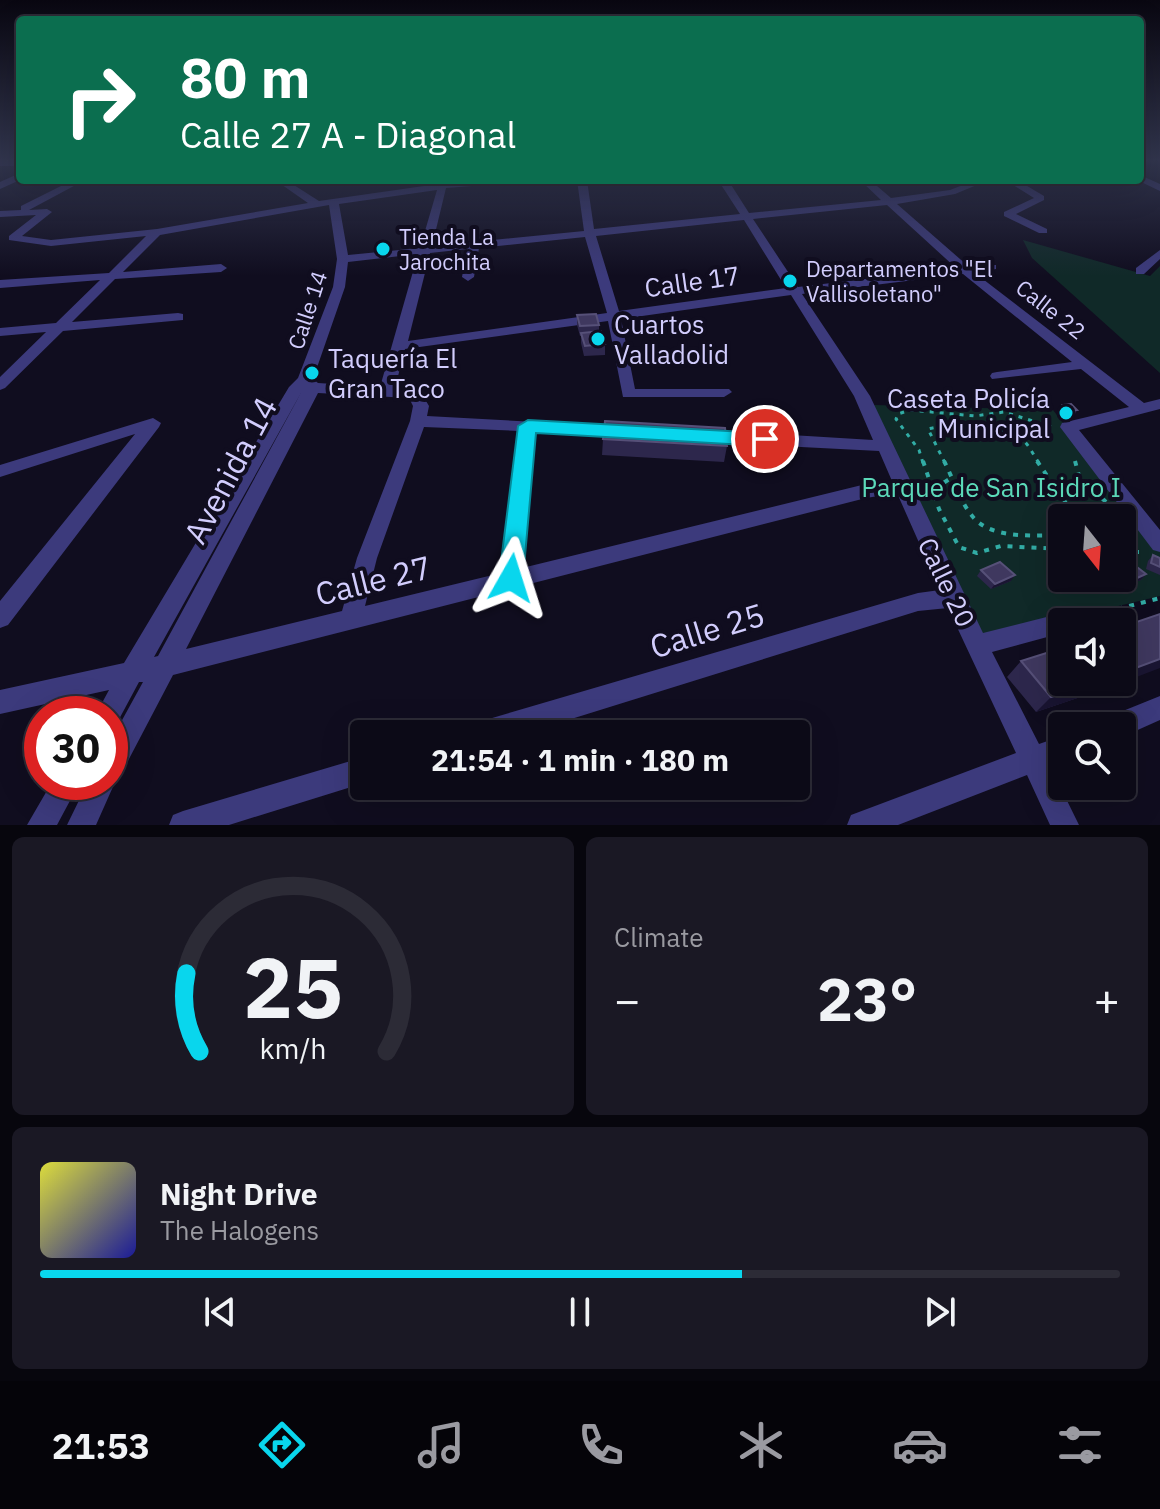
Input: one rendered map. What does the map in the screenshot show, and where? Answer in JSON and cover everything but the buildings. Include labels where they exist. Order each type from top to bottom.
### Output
[{"type":"street","points":[[14,214],[44,198]]},
{"type":"street","points":[[309,198],[317,204]]},
{"type":"street","points":[[0,214],[47,212],[23,227],[13,238],[51,243],[157,232],[317,204],[334,204],[344,198]]},
{"type":"street","points":[[387,391],[428,250],[440,198]]},
{"type":"street","points":[[585,198],[589,231],[614,316],[628,394],[724,392]]},
{"type":"street","name":"Calle 20","points":[[736,198],[862,396],[901,486],[1065,825]]},
{"type":"street","name":"Calle 22","points":[[885,198],[966,271],[1139,407]]},
{"type":"street","points":[[343,259],[911,198]]},
{"type":"street","points":[[1040,198],[1008,214],[1043,231]]},
{"type":"street","name":"Calle 14","points":[[305,385],[339,287],[343,259],[334,204]]},
{"type":"street","points":[[0,385],[157,232]]},
{"type":"street","points":[[468,277],[474,244]]},
{"type":"street","points":[[1140,271],[1160,253]]},
{"type":"street","name":"Calle 17","points":[[400,346],[793,291],[992,267]]},
{"type":"street","points":[[0,284],[221,268]]},
{"type":"street","points":[[0,332],[178,317]]},
{"type":"street","points":[[997,376],[1086,364]]},
{"type":"street","points":[[305,385],[415,394],[421,406],[367,558],[351,618]]},
{"type":"street","name":"Avenida 14","points":[[128,734],[305,385]]},
{"type":"street","name":"Avenida 14","points":[[119,696],[305,385]]},
{"type":"street","points":[[1160,403],[1065,430],[1160,544]]},
{"type":"street","points":[[418,421],[636,432]]},
{"type":"street","points":[[0,471],[153,423],[0,618]]},
{"type":"street","points":[[511,578],[528,426]]},
{"type":"street","points":[[682,435],[884,446]]},
{"type":"street","name":"Calle 27","points":[[0,702],[163,666],[866,491],[901,486]]},
{"type":"street","name":"Calle 25","points":[[528,720],[918,602],[954,598]]},
{"type":"street","points":[[979,645],[1048,627]]},
{"type":"street","points":[[1136,718],[1160,708]]},
{"type":"street","points":[[861,825],[1048,755]]},
{"type":"street","points":[[183,825],[350,774]]},
{"type":"street","points":[[41,825],[56,800]]},
{"type":"street","points":[[81,825],[94,800]]},
{"type":"path","points":[[1048,548],[1001,546],[983,552],[959,547],[951,534],[919,450],[896,419],[898,414],[910,410],[975,416],[1004,412],[1065,430]]},
{"type":"path","points":[[1048,534],[1003,532],[981,525],[972,516],[929,437],[928,429],[1014,432],[1023,440],[1067,504]]},
{"type":"path","points":[[1074,456],[1079,476],[1108,504]]},
{"type":"path","points":[[934,489],[951,477]]},
{"type":"path","points":[[1052,482],[1088,485]]},
{"type":"path","points":[[1121,608],[1160,598]]},
{"type":"green space","points":[[1023,240],[1150,276],[1160,266],[1160,373],[1032,258]]},
{"type":"green space","name":"Parque de San Isidro I","points":[[874,405],[1053,410],[1126,504],[1048,504],[1048,592],[1136,592],[1136,516],[1160,547],[1160,596],[1110,608],[1048,608],[1048,623],[968,642]]},
{"type":"place","name":"Tienda La Jarochita","points":[[383,249]]},
{"type":"place","name":"Departamentos \"El Vallisoletano\"","points":[[790,281]]},
{"type":"place","name":"Cuartos Valladolid","points":[[598,339]]},
{"type":"place","name":"Taquería El Gran Taco","points":[[312,373]]},
{"type":"place","name":"Caseta Policía Municipal","points":[[1066,413]]},
{"type":"route","points":[[511,578],[528,426],[765,439]]}]
